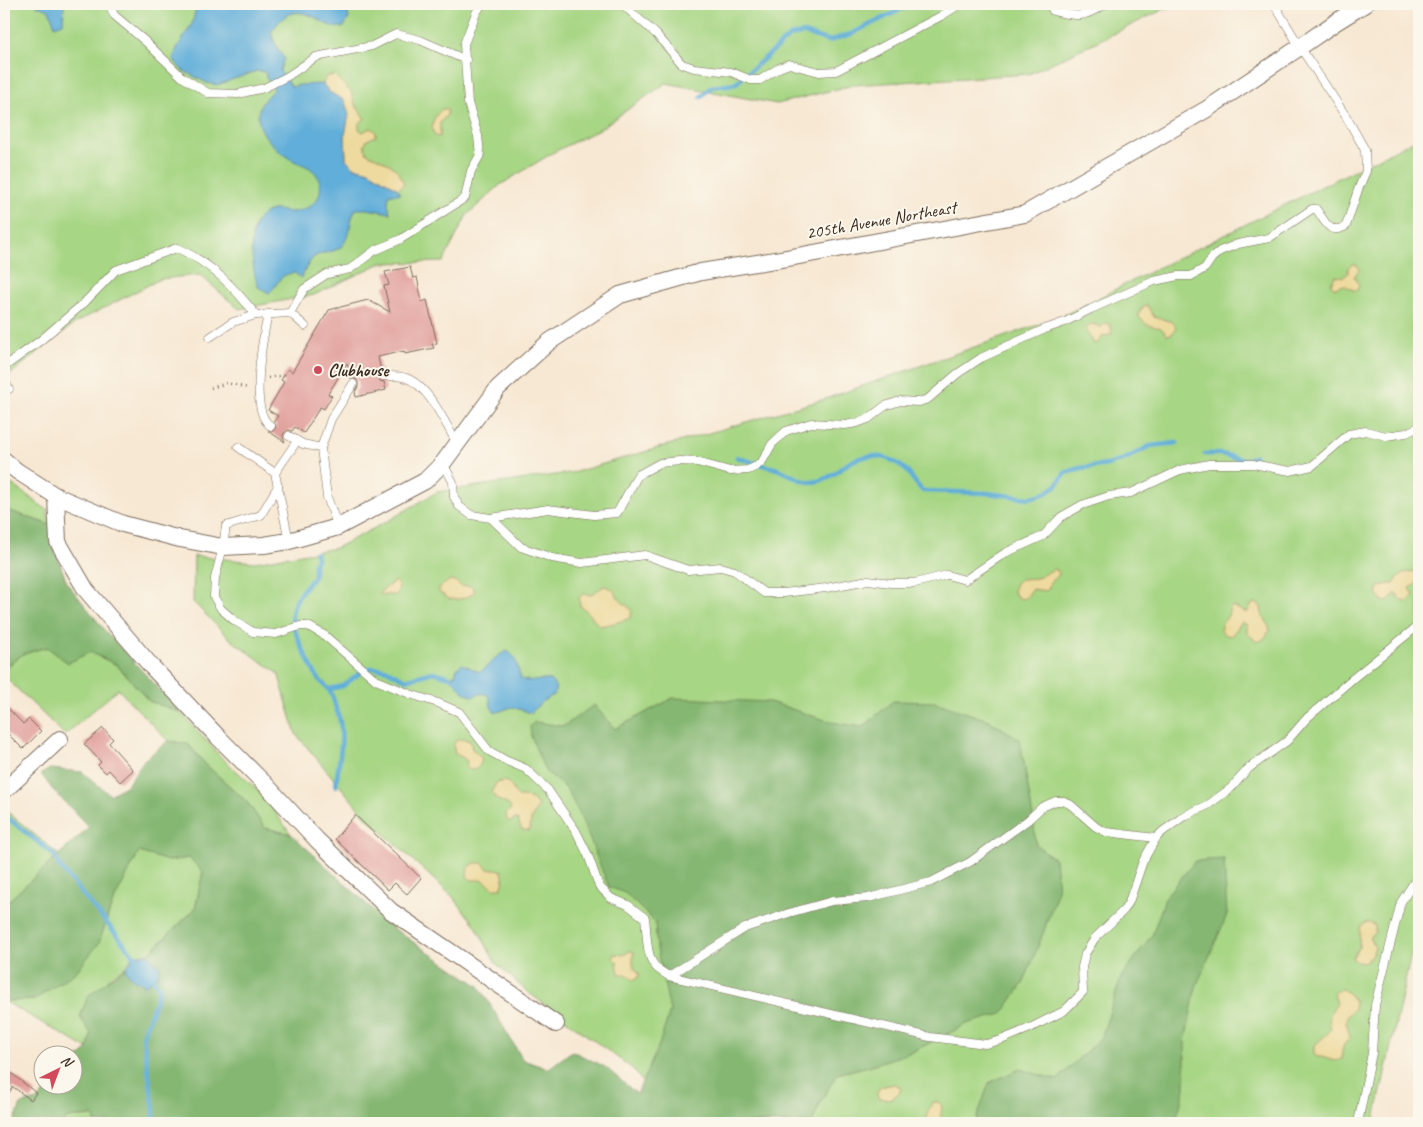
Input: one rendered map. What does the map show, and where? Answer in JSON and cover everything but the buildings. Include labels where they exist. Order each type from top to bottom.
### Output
[{"type":"street","name":"205th Avenue Northeast","points":[[4,460],[17,471],[56,496],[123,524],[180,539],[223,547],[264,545],[289,541],[338,527],[425,481],[443,463],[498,388],[549,342],[620,295],[701,272],[1025,214],[1206,109],[1366,4]]},
{"type":"street","points":[[56,496],[58,542],[86,590],[152,667],[218,737],[317,840],[391,911],[556,1024]]},
{"type":"street","points":[[4,791],[60,738]]},
{"type":"lane","points":[[109,4],[114,15],[146,42],[182,77],[208,93],[238,94],[264,88],[288,76],[316,57],[372,46],[396,34],[420,40],[466,60]]},
{"type":"lane","points":[[290,313],[304,289],[327,274],[350,269],[374,251],[401,239],[465,198],[471,171],[480,155],[478,136],[468,103],[464,44],[476,13],[482,4]]},
{"type":"lane","points":[[622,4],[656,34],[682,64],[694,68],[731,72],[752,80],[760,80],[789,64],[819,72],[836,71],[941,16],[960,4]]},
{"type":"lane","points":[[1050,4],[1053,11],[1070,16],[1085,15],[1106,4]]},
{"type":"lane","points":[[443,463],[453,482],[454,497],[459,506],[471,515],[491,518],[548,509],[594,515],[618,514],[638,475],[660,463],[697,462],[730,471],[748,470],[760,463],[772,444],[786,430],[811,423],[845,425],[857,423],[868,419],[885,406],[900,401],[919,402],[928,399],[957,374],[981,358],[1154,281],[1178,276],[1191,276],[1204,268],[1220,250],[1238,244],[1269,238],[1312,209],[1316,209],[1326,224],[1332,229],[1340,230],[1346,226],[1366,171],[1365,150],[1347,118],[1300,48],[1274,4]]},
{"type":"lane","points":[[4,367],[41,340],[84,303],[116,270],[177,248],[197,257],[234,288],[256,315]]},
{"type":"lane","points":[[210,337],[233,322],[256,315],[290,313],[305,326]]},
{"type":"lane","points":[[268,314],[262,341],[258,384],[260,411],[267,424],[271,426]]},
{"type":"lane","points":[[382,376],[406,378],[418,385],[439,412],[457,444]]},
{"type":"lane","points":[[4,380],[9,389]]},
{"type":"lane","points":[[338,527],[327,497],[320,448],[331,419],[353,384]]},
{"type":"lane","points":[[491,518],[521,547],[552,558],[582,562],[644,554],[688,570],[721,568],[735,570],[764,593],[784,593],[826,588],[868,580],[891,583],[915,583],[947,575],[965,580],[1005,553],[1043,536],[1061,517],[1082,505],[1109,496],[1131,493],[1180,470],[1209,464],[1253,464],[1290,471],[1312,466],[1349,434],[1366,431],[1386,436],[1406,433],[1419,426]]},
{"type":"lane","points":[[289,436],[303,444],[320,448]]},
{"type":"lane","points":[[275,473],[297,441]]},
{"type":"lane","points":[[238,447],[275,473],[289,541]]},
{"type":"lane","points":[[278,486],[261,515],[226,526],[215,578],[214,597],[221,609],[235,621],[253,632],[276,634],[300,626],[308,626],[324,635],[376,680],[458,712],[489,751],[526,769],[548,790],[576,831],[588,855],[599,886],[611,898],[628,904],[644,918],[649,957],[656,967],[668,976],[930,1037],[986,1044],[1030,1028],[1064,1011],[1079,997],[1083,992],[1082,967],[1085,954],[1094,938],[1124,910],[1129,902],[1143,861],[1156,838],[1184,816],[1208,805],[1231,788],[1249,768],[1287,741],[1307,718],[1350,680],[1419,625]]},
{"type":"lane","points":[[668,976],[745,928],[832,901],[868,898],[931,882],[970,862],[1028,820],[1042,807],[1056,801],[1064,801],[1071,805],[1096,827],[1106,832],[1156,838]]},
{"type":"lane","points":[[1358,1123],[1372,1053],[1375,1005],[1401,902],[1419,875]]},
{"type":"path","points":[[279,376],[284,375]]},
{"type":"path","points":[[211,388],[227,383],[252,388],[258,384]]},
{"type":"green space","points":[[4,4],[1175,4],[1029,74],[853,85],[777,104],[666,83],[598,130],[554,152],[500,185],[467,215],[443,262],[381,263],[314,295],[239,309],[200,275],[160,279],[75,323],[4,379]]},
{"type":"green space","points":[[1419,138],[1419,918],[1374,1123],[673,1123],[633,1069],[525,990],[495,962],[476,926],[453,897],[366,817],[296,734],[278,673],[231,640],[193,602],[194,556],[255,562],[336,548],[386,522],[437,492],[576,472],[825,399],[1058,318]]},
{"type":"green space","points":[[4,485],[13,485],[47,510],[50,525],[4,509]]},
{"type":"green space","points":[[4,509],[50,525],[54,548],[67,583],[106,632],[180,712],[149,701],[117,665],[90,652],[68,663],[47,647],[23,654],[4,669]]},
{"type":"green space","points":[[47,647],[68,662],[90,652],[117,665],[149,701],[180,712],[222,758],[259,791],[291,834],[265,828],[247,802],[205,764],[188,744],[168,741],[118,689],[65,735],[4,676],[4,669],[23,654]]},
{"type":"green space","points":[[673,698],[770,702],[831,722],[863,727],[893,701],[935,702],[988,720],[1020,739],[1036,845],[1055,859],[1058,890],[1024,982],[1002,1014],[969,1023],[912,1052],[837,1074],[820,1103],[812,1123],[96,1123],[93,1116],[67,1118],[63,1123],[14,1123],[21,1104],[38,1100],[43,1094],[82,1094],[82,1054],[88,1049],[91,1034],[80,1017],[88,996],[126,967],[126,971],[159,967],[148,954],[195,909],[203,872],[189,858],[168,861],[139,852],[112,904],[99,943],[76,972],[34,1000],[4,1001],[4,905],[89,827],[53,790],[41,774],[50,769],[82,772],[110,795],[127,785],[144,760],[168,741],[188,744],[205,764],[247,802],[265,828],[291,834],[394,929],[479,986],[523,1060],[548,1069],[572,1051],[605,1067],[637,1094],[659,1045],[670,1011],[657,949],[655,922],[625,893],[609,887],[580,815],[566,788],[545,771],[531,736],[530,726],[535,722],[564,726],[594,705],[615,729]]},
{"type":"green space","points":[[4,809],[59,855],[4,905]]},
{"type":"green space","points":[[139,851],[168,861],[189,858],[203,872],[195,909],[148,954],[136,955],[132,952],[130,962],[108,980],[100,1002],[88,1049],[4,1001],[34,1000],[99,942],[112,904]]},
{"type":"green space","points":[[1224,859],[1227,915],[1196,987],[1185,1041],[1185,1089],[1175,1123],[979,1123],[976,1120],[989,1083],[1020,1069],[1057,1080],[1102,1036],[1121,977],[1152,935],[1166,896],[1195,861]]},
{"type":"green space","points":[[93,1116],[96,1123],[63,1123],[67,1118]]},
{"type":"sand","points":[[835,4],[872,4],[865,7],[848,9],[838,8]]},
{"type":"sand","points":[[334,75],[351,92],[355,104],[365,119],[359,123],[359,129],[363,132],[370,128],[375,132],[376,136],[367,140],[364,145],[367,153],[390,164],[398,172],[404,184],[398,189],[369,171],[354,167],[346,159],[345,135],[349,114],[344,100],[329,92],[323,84],[325,77]]},
{"type":"sand","points":[[442,109],[447,109],[447,115],[440,123],[440,137],[435,136],[432,125]]},
{"type":"sand","points":[[1355,264],[1359,270],[1354,277],[1359,285],[1357,290],[1344,285],[1335,288],[1332,286],[1331,283],[1335,276],[1345,276],[1348,273],[1348,268]]},
{"type":"sand","points":[[1147,305],[1154,317],[1173,322],[1176,328],[1172,334],[1167,335],[1161,328],[1143,322],[1138,315],[1141,309]]},
{"type":"sand","points":[[1107,323],[1111,326],[1112,334],[1102,337],[1099,342],[1094,344],[1086,332],[1087,327],[1093,324],[1100,327]]},
{"type":"sand","points":[[1054,569],[1058,571],[1059,575],[1050,582],[1049,588],[1046,591],[1032,589],[1027,597],[1022,599],[1017,597],[1013,591],[1016,583],[1021,579],[1037,578]]},
{"type":"sand","points":[[1416,571],[1419,575],[1418,580],[1410,588],[1414,595],[1408,602],[1401,601],[1396,593],[1388,602],[1382,601],[1377,594],[1379,587],[1394,584],[1398,577],[1403,574]]},
{"type":"sand","points":[[450,580],[455,581],[461,586],[471,586],[475,590],[467,597],[449,599],[439,592],[439,588]]},
{"type":"sand","points":[[395,581],[399,586],[396,595],[381,595],[380,592]]},
{"type":"sand","points":[[604,586],[612,589],[621,601],[631,609],[630,618],[600,626],[580,606],[579,598],[583,594],[590,595]]},
{"type":"sand","points":[[1255,603],[1261,606],[1262,616],[1270,630],[1264,639],[1257,642],[1247,633],[1247,625],[1242,622],[1231,636],[1221,631],[1221,625],[1228,616],[1232,606],[1247,613],[1251,605]]},
{"type":"sand","points":[[464,739],[470,741],[472,749],[482,760],[477,769],[470,770],[466,766],[467,761],[455,754],[453,745],[457,740]]},
{"type":"sand","points":[[504,781],[509,783],[518,797],[530,798],[538,806],[531,820],[530,830],[521,829],[518,820],[515,819],[510,822],[507,820],[506,814],[511,809],[509,805],[496,799],[492,791],[496,783]]},
{"type":"sand","points":[[475,863],[483,863],[487,869],[502,871],[504,881],[501,888],[494,888],[483,880],[471,880],[467,876],[468,868]]},
{"type":"sand","points":[[1367,922],[1375,925],[1375,932],[1369,937],[1375,946],[1373,953],[1365,963],[1357,962],[1352,958],[1359,947],[1360,927]]},
{"type":"sand","points":[[630,951],[634,952],[634,966],[639,973],[639,977],[633,980],[626,974],[619,974],[617,962],[613,958],[615,954],[623,955]]},
{"type":"sand","points":[[1341,988],[1355,1002],[1354,1009],[1346,1019],[1350,1038],[1343,1047],[1342,1059],[1335,1061],[1317,1057],[1314,1053],[1314,1046],[1331,1030],[1330,1016],[1337,1003],[1333,993]]},
{"type":"sand","points":[[894,1084],[899,1086],[901,1090],[894,1097],[888,1099],[878,1098],[877,1093],[880,1087]]},
{"type":"sand","points":[[933,1102],[938,1102],[942,1106],[940,1123],[928,1123],[928,1112]]},
{"type":"water","points":[[37,4],[64,4],[63,23],[55,26],[49,10],[37,6]]},
{"type":"water","points":[[191,4],[346,4],[349,18],[344,27],[332,26],[307,14],[300,13],[284,17],[279,22],[271,33],[277,48],[284,58],[280,71],[292,87],[323,84],[329,92],[344,100],[349,114],[345,135],[346,159],[354,167],[369,171],[398,189],[400,194],[389,194],[390,213],[356,209],[345,242],[339,249],[313,258],[301,278],[295,273],[285,275],[269,293],[258,287],[253,267],[252,243],[253,232],[257,222],[263,214],[273,210],[291,212],[303,210],[313,204],[319,195],[320,184],[312,169],[281,153],[261,129],[258,114],[260,107],[274,89],[267,79],[265,72],[257,71],[217,85],[207,83],[182,70],[173,59],[177,48],[192,24],[196,8]]},
{"type":"water","points":[[508,651],[515,658],[521,679],[529,681],[550,680],[556,687],[554,695],[543,701],[531,713],[512,707],[495,713],[491,707],[490,698],[486,694],[478,694],[473,697],[464,692],[450,677],[456,674],[456,669],[462,664],[480,672],[496,657]]},
{"type":"water","points":[[132,952],[136,955],[148,954],[160,967],[157,976],[146,985],[133,979],[126,971],[126,967],[132,960],[130,954]]},
{"type":"waterway","points":[[701,97],[711,87],[735,84],[790,36],[804,33],[829,41],[851,34],[912,4]]},
{"type":"waterway","points":[[737,457],[781,470],[808,482],[829,477],[859,458],[867,456],[883,457],[899,464],[923,491],[986,493],[1029,498],[1046,493],[1057,485],[1065,473],[1081,468],[1108,465],[1125,459],[1150,446],[1177,443]]},
{"type":"waterway","points":[[1205,454],[1221,454],[1246,460],[1255,456]]},
{"type":"waterway","points":[[316,553],[314,577],[296,600],[292,617],[302,647],[317,677],[330,691],[339,717],[341,743],[336,786]]},
{"type":"waterway","points":[[330,689],[343,686],[360,673],[371,668],[385,669],[406,680],[433,672],[450,677]]},
{"type":"waterway","points":[[4,815],[54,855],[60,867],[135,957]]},
{"type":"waterway","points":[[151,977],[160,988],[143,1036],[154,1109],[154,1123]]},
{"type":"place","name":"Clubhouse","points":[[318,370]]}]
